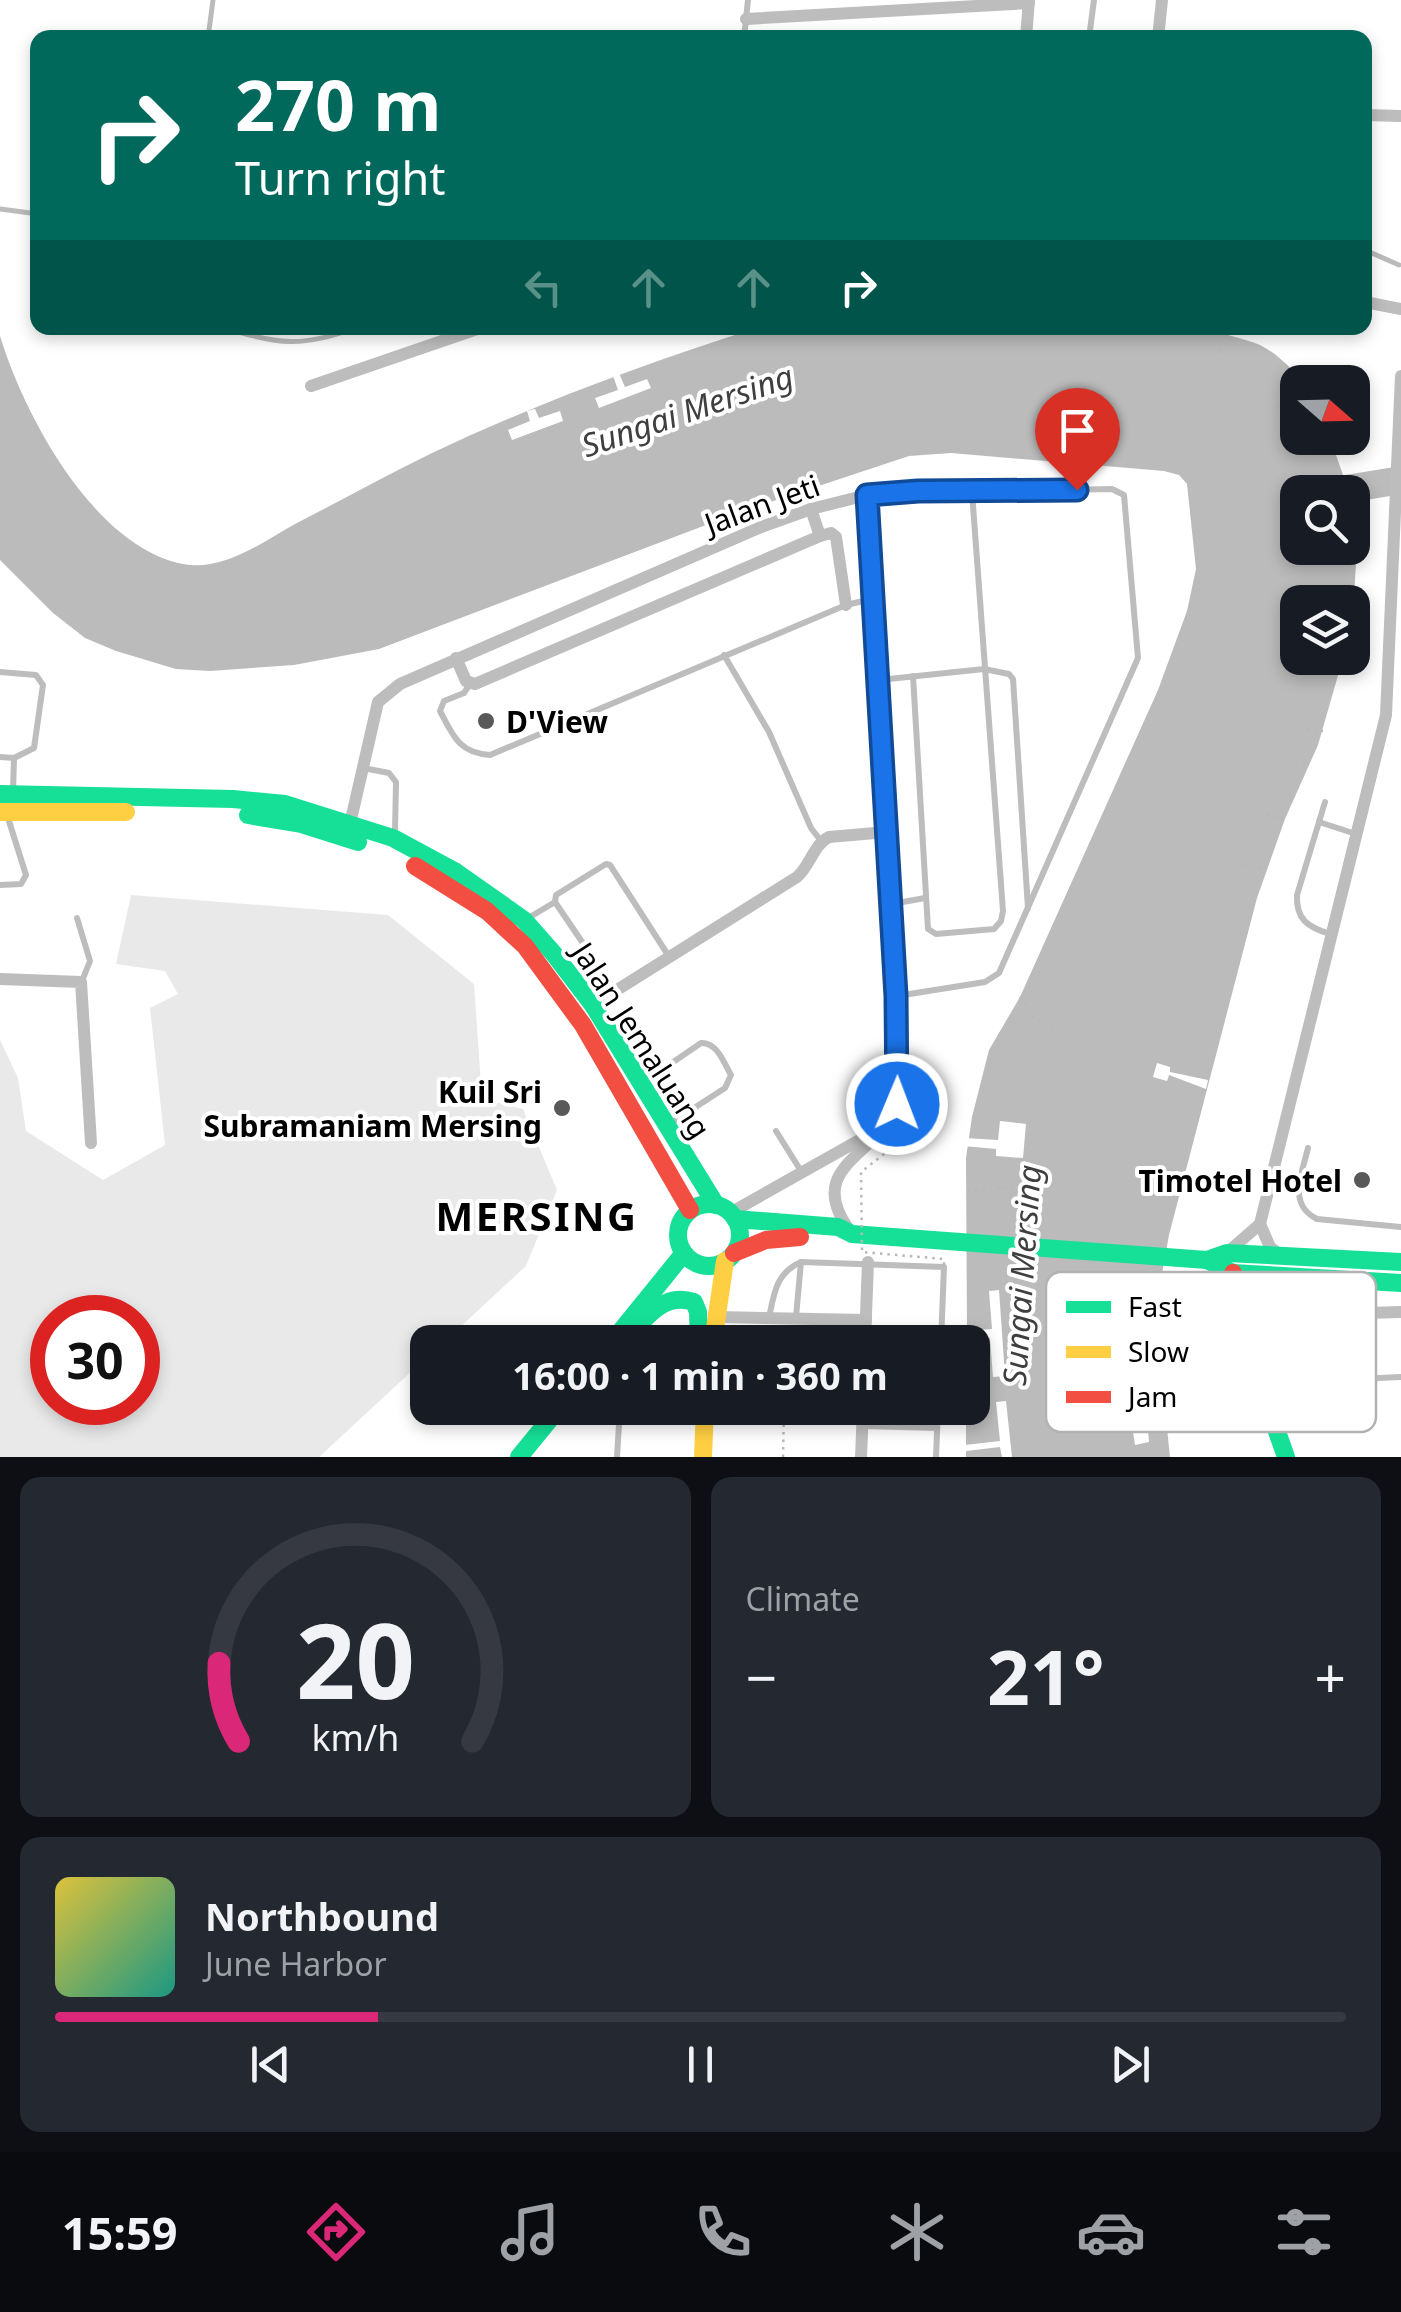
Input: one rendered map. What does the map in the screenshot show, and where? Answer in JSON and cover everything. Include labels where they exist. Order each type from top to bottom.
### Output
[{"type":"main road","name":"Jalan Jemaluang","points":[[5,803],[266,801],[306,808],[392,838],[456,872],[524,920],[592,1006],[667,1126],[727,1212]]},
{"type":"main road","name":"Jalan Jemaluang","points":[[5,803],[263,816],[378,849],[448,886],[508,928],[584,1024],[690,1210]]},
{"type":"main road","points":[[852,1234],[838,1227],[727,1212],[708,1204],[690,1210],[679,1227],[684,1253],[706,1266],[775,1236],[836,1239],[852,1234],[1207,1260],[1229,1272]]},
{"type":"main road","points":[[716,1325],[730,1257],[739,1242],[727,1212]]},
{"type":"main road","points":[[1207,1260],[1227,1252],[1401,1262]]},
{"type":"main road","points":[[626,1325],[684,1253]]},
{"type":"main road","points":[[1376,1282],[1401,1283]]},
{"type":"main road","points":[[640,1325],[669,1298],[678,1297],[694,1302],[698,1325]]},
{"type":"main road","points":[[520,1457],[545,1425]]},
{"type":"main road","points":[[703,1457],[704,1425]]},
{"type":"main road","points":[[1275,1432],[1286,1457]]},
{"type":"street","points":[[1159,30],[1162,0]]},
{"type":"street","points":[[746,19],[803,7],[1029,2],[1027,30]]},
{"type":"street","points":[[1372,115],[1401,116]]},
{"type":"street","points":[[1372,303],[1401,309]]},
{"type":"street","points":[[311,386],[460,335]]},
{"type":"street","points":[[1227,1252],[1260,1224],[1396,667],[1394,530],[1401,376]]},
{"type":"street","name":"Jalan Jeti","points":[[350,824],[373,716],[384,694],[456,658],[810,509],[867,495],[899,1088],[894,1114],[886,1125]]},
{"type":"street","points":[[810,509],[820,536]]},
{"type":"street","points":[[456,658],[470,684],[475,684],[831,533],[836,537],[846,605]]},
{"type":"street","points":[[592,1006],[797,877],[808,866],[821,841],[887,832]]},
{"type":"street","points":[[0,979],[82,982],[92,1143]]},
{"type":"street","points":[[727,1212],[886,1125]]},
{"type":"street","points":[[852,1234],[833,1202],[833,1185],[886,1125]]},
{"type":"street","points":[[1260,1224],[1270,1247],[1280,1255]]},
{"type":"street","points":[[866,1325],[868,1262]]},
{"type":"street","points":[[1376,1313],[1401,1312]]},
{"type":"street","points":[[717,1317],[866,1320]]},
{"type":"street","points":[[861,1457],[862,1426]]},
{"type":"lane","points":[[745,30],[748,0]]},
{"type":"lane","points":[[1090,30],[1094,0]]},
{"type":"lane","points":[[867,495],[1112,490],[1124,495],[1138,658],[999,973],[985,982],[896,996]]},
{"type":"lane","points":[[913,676],[928,929],[936,934],[994,928],[1002,921],[972,492]]},
{"type":"lane","points":[[470,684],[464,693],[444,702],[440,711],[460,746],[467,752],[490,754],[846,605],[873,598]]},
{"type":"lane","points":[[724,656],[768,732],[821,841]]},
{"type":"lane","points":[[878,680],[984,669],[1004,671],[1012,679],[1028,910]]},
{"type":"lane","points":[[0,672],[36,674],[43,685],[34,748],[14,758],[0,758]]},
{"type":"lane","points":[[0,885],[20,884],[26,875],[5,803],[14,758]]},
{"type":"lane","points":[[362,768],[389,773],[396,782],[396,826],[392,838]]},
{"type":"lane","points":[[1326,802],[1296,909],[1307,924],[1331,934]]},
{"type":"lane","points":[[1319,822],[1357,834]]},
{"type":"lane","points":[[616,992],[555,902],[556,894],[610,864],[670,958]]},
{"type":"lane","points":[[891,904],[926,898]]},
{"type":"lane","points":[[524,920],[555,902]]},
{"type":"lane","points":[[77,918],[90,962],[82,982]]},
{"type":"lane","points":[[642,1083],[701,1043],[713,1045],[731,1075],[726,1088],[667,1126]]},
{"type":"lane","points":[[776,1130],[802,1172]]},
{"type":"lane","points":[[1308,1148],[1298,1192],[1301,1206],[1310,1216],[1401,1227]]},
{"type":"lane","points":[[769,1318],[776,1286],[787,1269],[800,1262],[868,1262],[944,1268],[942,1325]]},
{"type":"lane","points":[[796,1319],[800,1262]]},
{"type":"lane","points":[[1376,1379],[1401,1378]]},
{"type":"lane","points":[[617,1457],[619,1425]]},
{"type":"lane","points":[[936,1457],[937,1425]]},
{"type":"lane","points":[[862,1426],[937,1428]]},
{"type":"path","points":[[1220,352],[1231,338]]},
{"type":"path","points":[[1276,408],[1280,407]]},
{"type":"path","points":[[1307,729],[1323,731]]},
{"type":"path","points":[[1295,762],[1309,765]]},
{"type":"path","points":[[1267,814],[1284,820]]},
{"type":"path","points":[[1245,864],[1267,870]]},
{"type":"path","points":[[1020,997],[1035,1019],[1059,1030]]},
{"type":"path","points":[[902,1140],[861,1172],[862,1252],[944,1259],[944,1268]]},
{"type":"path","points":[[967,1192],[1013,1187]]},
{"type":"path","points":[[783,1457],[784,1425]]},
{"type":"shaded area","points":[[131,895],[388,915],[474,984],[482,1099],[523,1109],[557,1190],[526,1266],[462,1325],[410,1325],[410,1373],[319,1457],[0,1457],[0,1040],[18,1078],[26,1131],[103,1180],[165,1145],[150,1008],[178,994],[165,971],[116,964]]},
{"type":"water","name":"Sungai Mersing","points":[[736,335],[1228,335],[1260,345],[1287,365],[1280,365],[1280,455],[1336,455],[1343,475],[1280,475],[1280,565],[1356,565],[1355,585],[1280,585],[1280,675],[1338,675],[1318,745],[1285,819],[1257,898],[1162,1272],[1046,1272],[1046,1432],[1167,1432],[1170,1457],[966,1457],[966,1425],[990,1425],[990,1325],[967,1325],[966,1158],[989,1050],[1020,997],[1158,690],[1187,611],[1196,569],[1187,484],[1179,475],[951,453],[909,456],[743,511],[379,649],[294,665],[210,671],[176,669],[116,651],[85,638],[53,613],[0,560],[0,336],[26,403],[45,438],[92,505],[120,532],[151,553],[183,564],[212,564],[242,554],[413,462],[550,401]]},
{"type":"pier","points":[[618,371],[625,387],[647,379],[651,388],[599,408],[595,398],[618,390],[612,373]]},
{"type":"pier","points":[[535,409],[539,418],[560,411],[563,421],[512,440],[508,430],[530,421],[527,411]]},
{"type":"pier","points":[[1157,1063],[1170,1067],[1170,1072],[1208,1080],[1206,1089],[1169,1075],[1167,1081],[1153,1077]]},
{"type":"pier","points":[[1000,1121],[1026,1124],[1023,1158],[996,1156],[996,1149],[963,1146],[964,1138],[998,1140]]},
{"type":"pier","points":[[999,1290],[1005,1376],[993,1377],[989,1291]]},
{"type":"pier","points":[[1006,1401],[1012,1457],[1002,1457],[1000,1447],[966,1451],[965,1445],[1000,1441],[996,1402]]},
{"type":"pier","points":[[1133,1432],[1148,1432],[1149,1442],[1135,1445]]},
{"type":"waterway","points":[[209,30],[213,0]]},
{"type":"waterway","points":[[0,209],[30,213]]},
{"type":"waterway","points":[[1372,253],[1399,265]]},
{"type":"waterway","points":[[250,335],[291,342],[331,335]]},
{"type":"waterway","points":[[1370,485],[1401,480]]},
{"type":"traffic: fast","points":[[0,794],[233,799],[285,804],[393,838],[456,872],[524,920],[554,954],[593,1005],[716,1205]]},
{"type":"traffic: fast","points":[[248,815],[301,824],[358,842]]},
{"type":"traffic: fast","points":[[709,1204],[731,1213],[740,1235],[731,1257],[709,1266],[687,1257],[678,1235],[687,1213],[709,1204]]},
{"type":"traffic: fast","points":[[735,1219],[838,1227],[852,1234],[1207,1260],[1231,1272]]},
{"type":"traffic: fast","points":[[626,1325],[684,1253]]},
{"type":"traffic: fast","points":[[1207,1260],[1227,1253],[1401,1262]]},
{"type":"traffic: fast","points":[[1376,1282],[1401,1283]]},
{"type":"traffic: fast","points":[[639,1325],[663,1304],[683,1300],[694,1302],[698,1325]]},
{"type":"traffic: fast","points":[[519,1457],[545,1425]]},
{"type":"traffic: fast","points":[[1277,1432],[1286,1457]]},
{"type":"traffic: slow","points":[[0,812],[126,812]]},
{"type":"traffic: slow","points":[[716,1325],[725,1261]]},
{"type":"traffic: slow","points":[[703,1457],[704,1425]]},
{"type":"traffic: jam","points":[[415,866],[487,911],[525,946],[583,1025],[690,1210]]},
{"type":"traffic: jam","points":[[734,1253],[766,1240],[800,1237]]},
{"type":"place","name":"D'View","points":[[486,721]]},
{"type":"place","name":"Kuil Sri Subramaniam Mersing","points":[[562,1108]]},
{"type":"place","name":"Timotel Hotel","points":[[1362,1180]]},
{"type":"district","name":"MERSING","points":[[537,1215]]},
{"type":"route","points":[[897,1104],[896,996],[867,495],[1077,490]]}]
